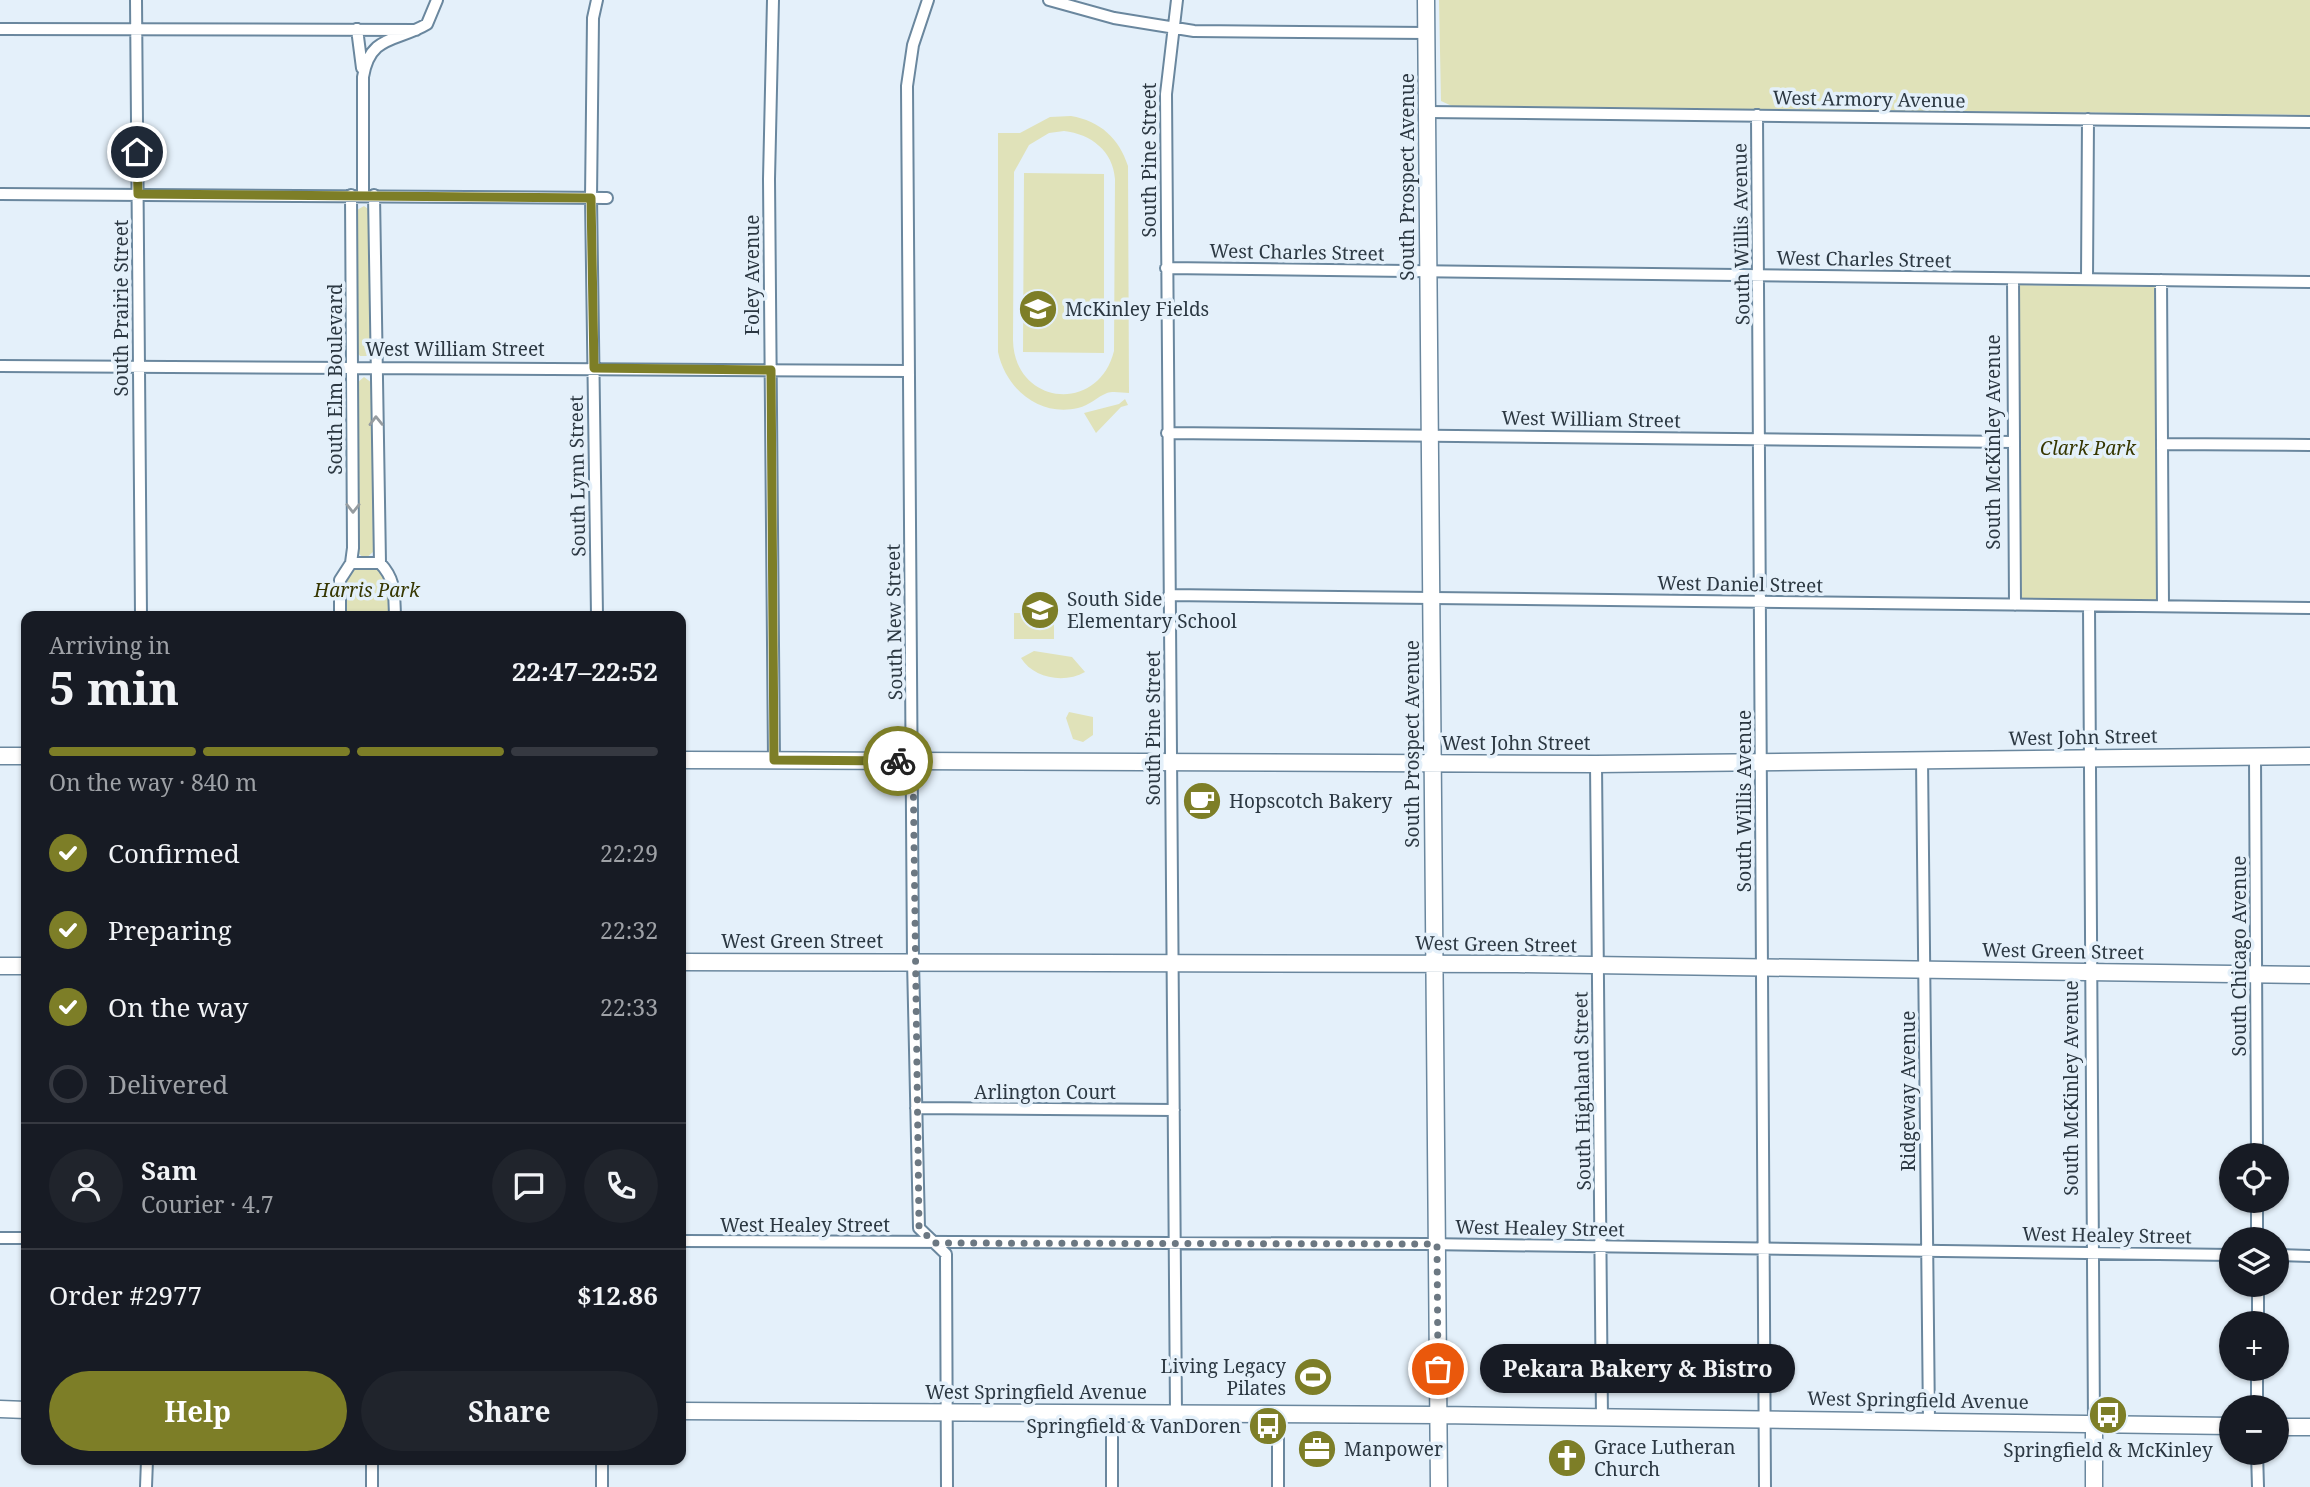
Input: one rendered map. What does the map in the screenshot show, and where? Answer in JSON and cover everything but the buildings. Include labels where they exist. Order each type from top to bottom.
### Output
[{"type":"street","name":"South Prairie Street","points":[[136,0],[141,611]]},
{"type":"street","points":[[0,29],[416,30],[432,16],[437,0]]},
{"type":"street","name":"South Lynn Street","points":[[597,0],[593,18],[591,198],[597,611]]},
{"type":"street","name":"Foley Avenue","points":[[773,0],[770,46],[774,760]]},
{"type":"street","name":"South New Street","points":[[928,0],[913,45],[906,86],[913,961],[919,1228],[946,1254],[947,1487]]},
{"type":"street","points":[[1049,0],[1114,18],[1173,28],[1427,33]]},
{"type":"street","name":"South Pine Street","points":[[1176,1414],[1166,85],[1177,0]]},
{"type":"street","name":"South Prospect Avenue","points":[[1426,0],[1439,1487]]},
{"type":"street","name":"South Elm Boulevard","points":[[357,29],[363,77],[369,195],[380,563],[394,583],[394,611]]},
{"type":"street","name":"South Elm Boulevard","points":[[363,77],[370,53],[386,40],[416,30]]},
{"type":"street","name":"West Armory Avenue","points":[[1427,112],[2310,122]]},
{"type":"street","name":"South Willis Avenue","points":[[1757,115],[1766,1487]]},
{"type":"street","points":[[2087,279],[2088,119]]},
{"type":"street","points":[[0,194],[607,198]]},
{"type":"street","name":"South Elm Boulevard","points":[[340,611],[340,580],[351,563],[351,195]]},
{"type":"street","name":"West Charles Street","points":[[1166,268],[2310,282]]},
{"type":"street","name":"South McKinley Avenue","points":[[2013,279],[2015,605]]},
{"type":"street","points":[[2161,280],[2163,606]]},
{"type":"street","name":"West William Street","points":[[0,366],[909,371]]},
{"type":"street","name":"West William Street","points":[[1167,433],[2014,442]]},
{"type":"street","points":[[2163,443],[2310,445]]},
{"type":"street","points":[[351,563],[380,563]]},
{"type":"street","name":"West Daniel Street","points":[[1169,595],[2310,608]]},
{"type":"street","name":"South McKinley Avenue","points":[[2090,606],[2094,1487]]},
{"type":"street","points":[[0,756],[21,757]]},
{"type":"street","name":"South Chicago Avenue","points":[[2255,756],[2257,1143]]},
{"type":"street","name":"West John Street","points":[[686,760],[1596,764],[2310,756]]},
{"type":"street","name":"Ridgeway Avenue","points":[[1922,760],[1929,1422]]},
{"type":"street","name":"South Highland Street","points":[[1596,764],[1602,1418]]},
{"type":"street","name":"West Green Street","points":[[686,962],[1435,964],[2310,975]]},
{"type":"street","points":[[0,966],[21,966]]},
{"type":"street","name":"Arlington Court","points":[[915,1108],[1174,1110]]},
{"type":"street","points":[[0,1238],[21,1238]]},
{"type":"street","name":"West Healey Street","points":[[686,1241],[1437,1244],[2219,1255]]},
{"type":"street","points":[[2289,1255],[2310,1256]]},
{"type":"street","points":[[0,1409],[21,1410]]},
{"type":"street","name":"West Springfield Avenue","points":[[686,1411],[1438,1415],[2219,1426]]},
{"type":"street","points":[[1112,1413],[1112,1487]]},
{"type":"street","points":[[1278,1415],[1278,1487]]},
{"type":"street","points":[[2289,1427],[2310,1427]]},
{"type":"street","points":[[146,1465],[146,1487]]},
{"type":"street","points":[[372,1465],[372,1487]]},
{"type":"street","points":[[602,1465],[603,1487]]},
{"type":"street","points":[[2257,1465],[2258,1487]]},
{"type":"green space","points":[[1439,0],[2310,0],[2310,115],[1452,106],[1441,101]]},
{"type":"green space","points":[[1050,117],[1081,118],[1107,132],[1119,147],[1128,166],[1129,393],[1107,393],[1082,407],[1064,410],[1038,404],[1026,397],[1008,378],[998,352],[998,133],[1020,133]],"holes":[[[1049,133],[1074,133],[1091,140],[1105,152],[1115,179],[1114,351],[1105,372],[1092,385],[1075,393],[1058,394],[1041,389],[1027,378],[1017,362],[1013,340],[1014,172],[1029,145]]]},
{"type":"green space","points":[[1024,173],[1104,174],[1104,353],[1023,352]]},
{"type":"green space","points":[[364,206],[371,211],[372,351],[369,356],[360,356],[356,351],[356,217],[357,210]]},
{"type":"green space","name":"Clark Park","points":[[2019,285],[2155,287],[2156,601],[2020,601]]},
{"type":"green space","name":"Harris Park","points":[[364,377],[372,383],[373,552],[365,559],[357,552],[357,383]]},
{"type":"green space","points":[[1125,399],[1128,405],[1121,407],[1096,433],[1084,413],[1119,404]]},
{"type":"green space","name":"Harris Park","points":[[355,567],[376,567],[387,578],[390,611],[344,611],[345,584]]},
{"type":"green space","points":[[1014,613],[1054,613],[1054,639],[1014,639]]},
{"type":"green space","points":[[1034,651],[1072,657],[1085,672],[1068,678],[1041,674],[1026,665],[1021,658]]},
{"type":"green space","points":[[1069,712],[1093,717],[1093,735],[1083,742],[1073,739],[1066,718]]},
{"type":"way so far","points":[[898,761],[913,762],[915,1101],[919,1228],[924,1235],[933,1243],[1437,1244],[1438,1369]]},
{"type":"place","name":"McKinley Fields","points":[[1038,309]]},
{"type":"place","name":"South Side Elementary School","points":[[1040,610]]},
{"type":"place","name":"Hopscotch Bakery","points":[[1202,801]]},
{"type":"place","name":"Pekara Bakery & Bistro","points":[[1438,1369]]},
{"type":"place","name":"Living Legacy Pilates","points":[[1313,1377]]},
{"type":"place","name":"Springfield & McKinley","points":[[2108,1415]]},
{"type":"place","name":"Springfield & VanDoren","points":[[1268,1426]]},
{"type":"place","name":"Manpower","points":[[1317,1449]]},
{"type":"place","name":"Grace Lutheran Church","points":[[1567,1458]]},
{"type":"route","points":[[137,152],[138,194],[591,198],[594,368],[771,370],[774,760],[898,761]]}]
